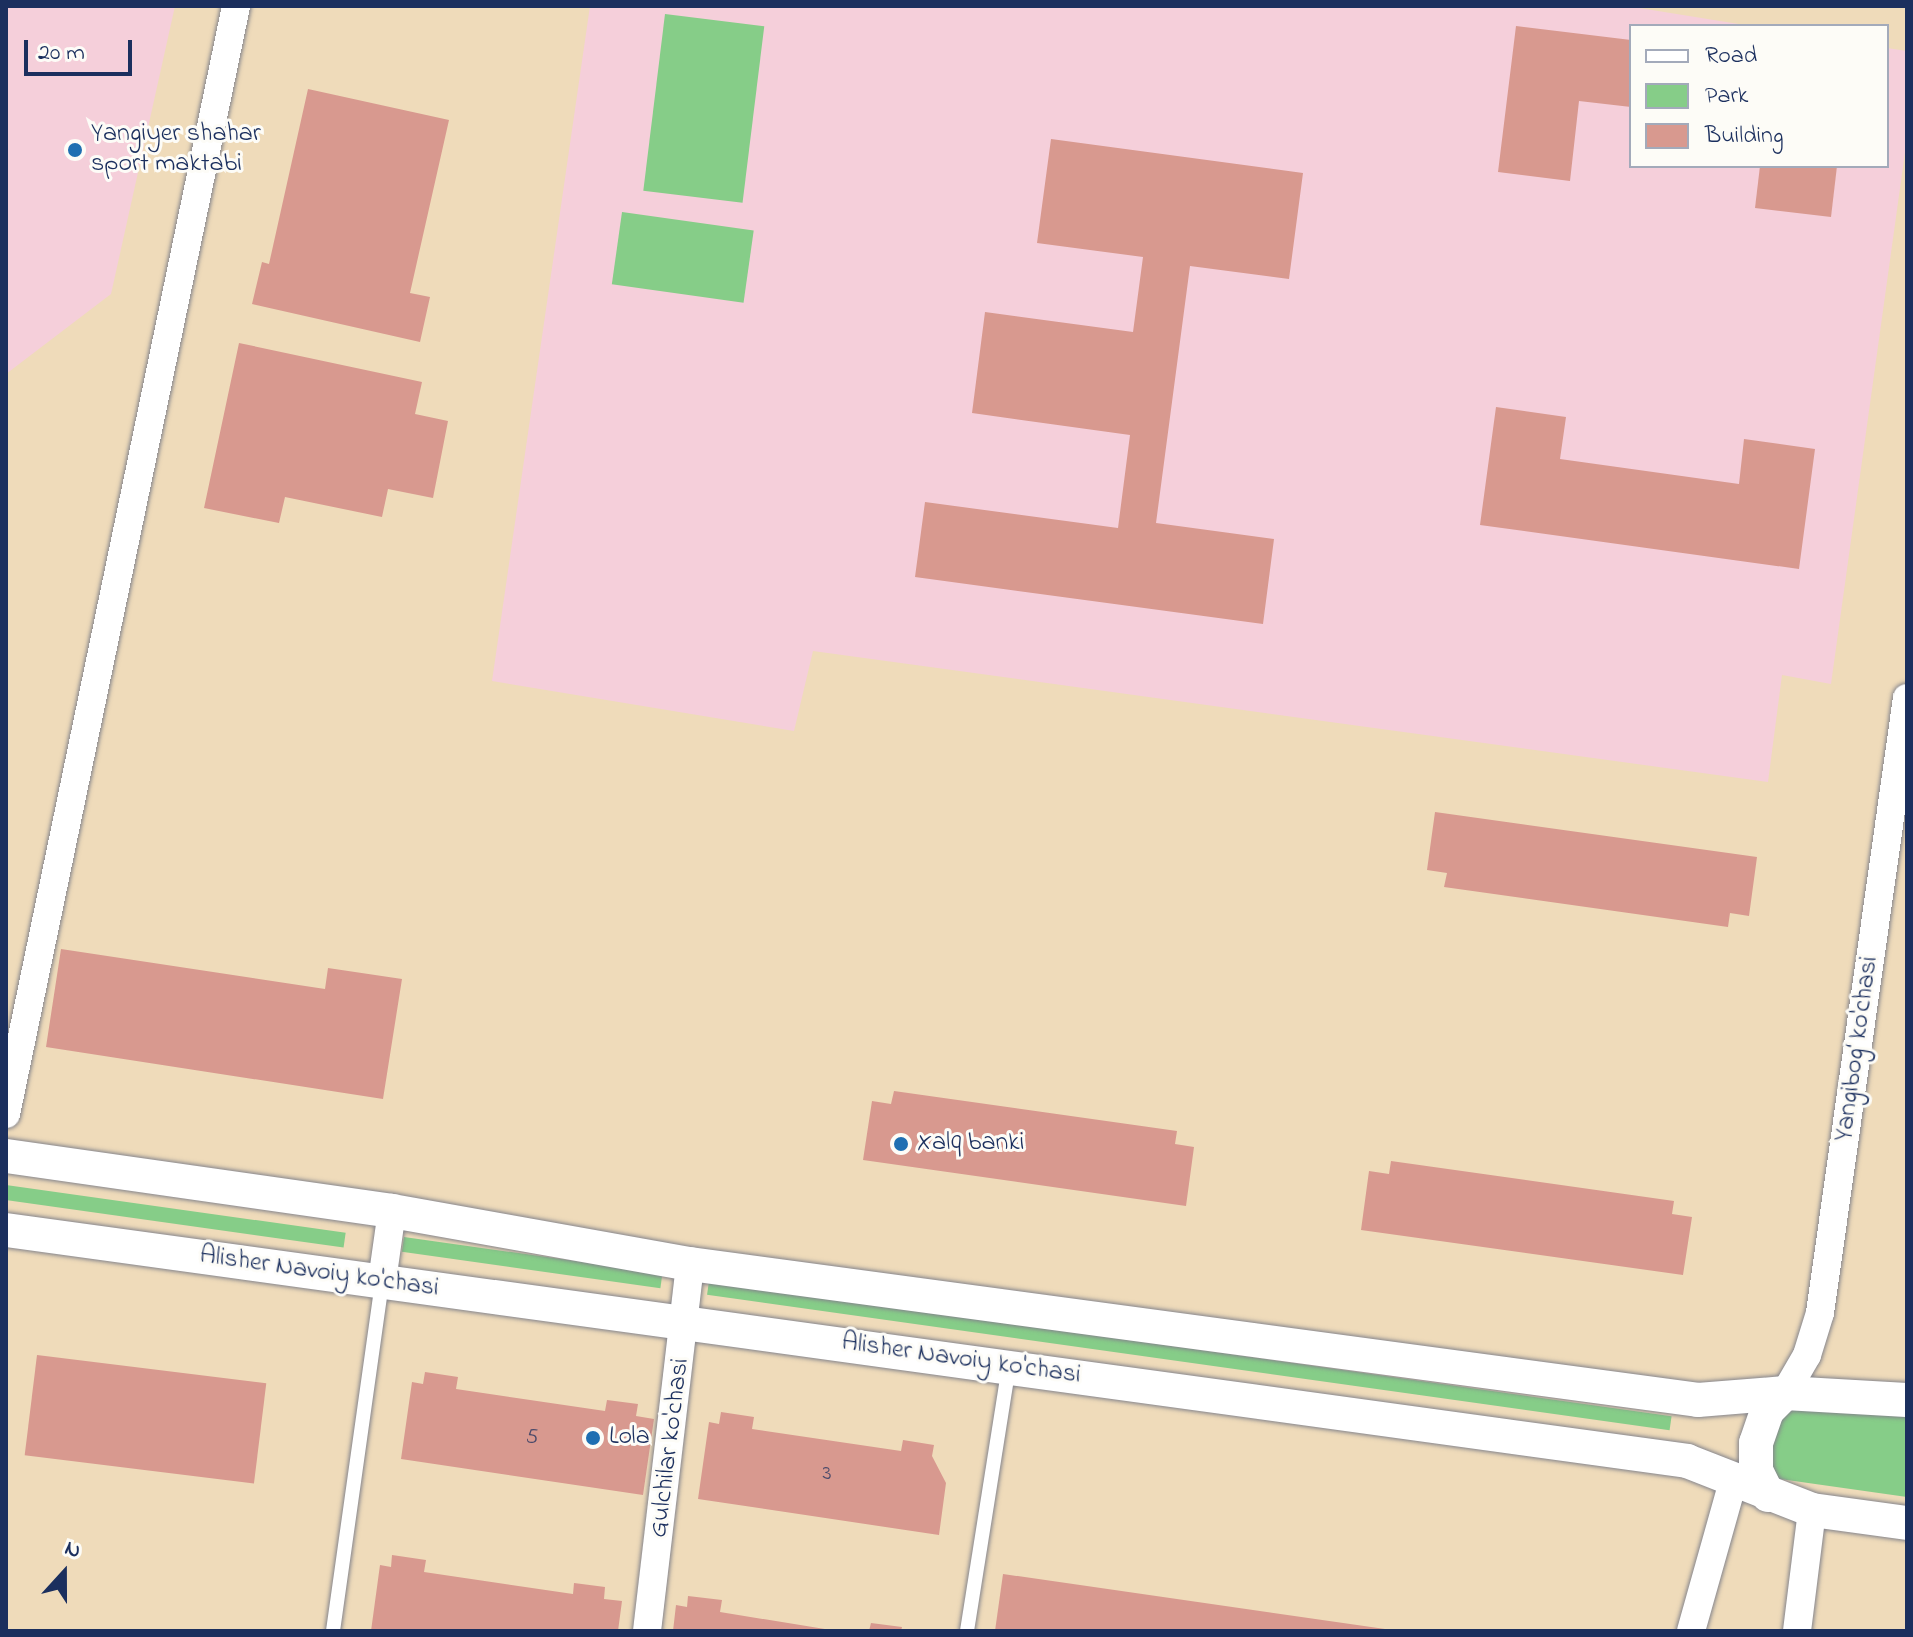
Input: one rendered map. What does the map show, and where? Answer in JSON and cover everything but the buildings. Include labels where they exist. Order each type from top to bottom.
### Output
[{"type":"street","points":[[6,1114],[236,6]]},
{"type":"street","name":"Yangibog‘ ko'chasi","points":[[1785,1393],[1807,1355],[1820,1313],[1907,698]]},
{"type":"street","points":[[6,1156],[392,1211],[690,1264],[1698,1400],[1785,1393],[1907,1400]]},
{"type":"street","points":[[382,1281],[392,1211]]},
{"type":"street","name":"Alisher Navoiy ko'chasi","points":[[6,1230],[1687,1461],[1812,1510],[1907,1523]]},
{"type":"street","name":"Gulchilar ko'chasi","points":[[647,1631],[687,1322],[690,1264]]},
{"type":"street","points":[[1768,1495],[1756,1470],[1756,1443],[1767,1411],[1785,1393]]},
{"type":"street","points":[[1691,1631],[1734,1478]]},
{"type":"street","points":[[1797,1631],[1812,1510]]},
{"type":"lane","points":[[333,1631],[382,1281]]},
{"type":"lane","points":[[967,1631],[1009,1366]]},
{"type":"shaded area","name":"Yangiyer shahar sport maktabi","points":[[6,6],[175,6],[111,294],[6,374]]},
{"type":"shaded area","points":[[590,6],[1627,6],[1739,24],[1629,24],[1629,168],[1889,168],[1889,48],[1907,51],[1907,138],[1831,684],[1782,675],[1768,782],[813,651],[794,731],[492,681]]},
{"type":"green space","points":[[665,14],[764,26],[743,203],[643,191]]},
{"type":"green space","points":[[622,212],[754,231],[744,303],[612,284]]},
{"type":"green space","points":[[6,1185],[346,1233],[344,1248],[6,1200]]},
{"type":"green space","points":[[404,1237],[662,1273],[660,1288],[402,1252]]},
{"type":"green space","points":[[709,1281],[1672,1416],[1670,1430],[707,1295]]},
{"type":"green space","points":[[1767,1406],[1907,1411],[1907,1497],[1780,1479],[1753,1455]]},
{"type":"place","name":"Yangiyer shahar sport maktabi","points":[[75,150]]},
{"type":"place","name":"Xalq banki","points":[[901,1144]]},
{"type":"place","name":"Lola","points":[[593,1438]]}]
